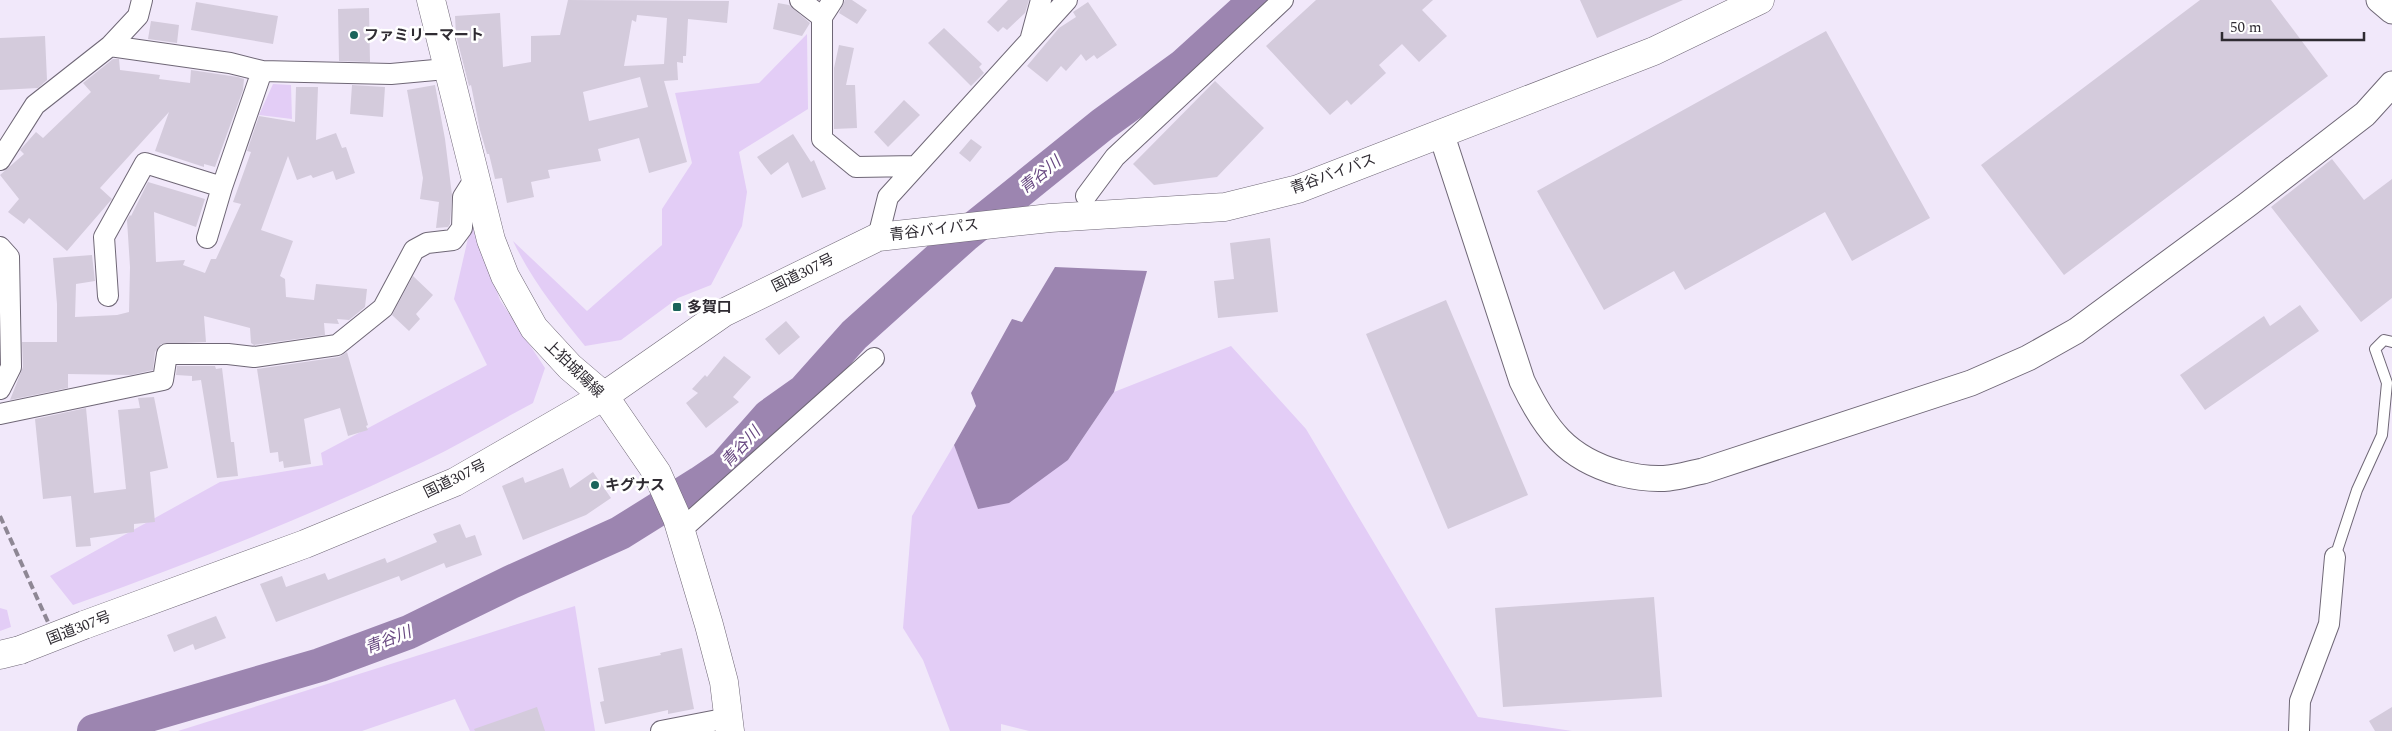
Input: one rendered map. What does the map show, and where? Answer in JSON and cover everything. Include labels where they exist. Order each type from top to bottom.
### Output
[{"type":"main road","name":"上狛城陽線","points":[[431,0],[446,69],[491,240],[519,304],[534,328],[570,367],[604,396],[657,473],[679,524],[724,682],[729,724]]},
{"type":"main road","name":"青谷バイパス","points":[[878,237],[1050,218],[1225,207],[1298,189],[1654,51],[1760,0]]},
{"type":"main road","name":"国道307号","points":[[10,652],[305,544],[455,482],[604,396],[723,312],[878,237]]},
{"type":"street","points":[[0,160],[35,105],[110,46],[138,16],[142,0]]},
{"type":"street","points":[[800,0],[822,17]]},
{"type":"street","points":[[833,0],[822,17],[822,139],[856,167],[916,166]]},
{"type":"street","points":[[1031,39],[1041,0]]},
{"type":"street","points":[[878,237],[888,197],[1066,0]]},
{"type":"street","points":[[1086,196],[1115,157],[1283,0]]},
{"type":"street","points":[[2379,0],[2392,11]]},
{"type":"street","points":[[110,46],[230,63],[262,71],[391,74],[446,69]]},
{"type":"street","points":[[208,238],[222,187],[262,71]]},
{"type":"street","points":[[1441,133],[1522,381],[1536,410],[1550,430],[1573,453],[1607,469],[1636,477],[1668,478],[1703,471],[1971,384],[2028,358],[2076,331],[2247,205],[2365,114],[2392,84]]},
{"type":"street","points":[[108,296],[104,237],[145,163],[222,187]]},
{"type":"street","points":[[0,414],[163,380],[167,354],[228,354],[254,357],[336,345],[383,308],[414,250],[427,242],[453,240],[462,228],[463,197],[475,178]]},
{"type":"street","points":[[0,246],[9,258],[11,367],[0,389]]},
{"type":"street","points":[[679,524],[874,358]]},
{"type":"street","points":[[2300,731],[2300,700],[2329,624],[2335,557]]},
{"type":"street","points":[[661,731],[729,724]]},
{"type":"lane","points":[[2335,557],[2357,490],[2382,435],[2387,383],[2375,349],[2384,340],[2392,342]]},
{"type":"shaded area","points":[[807,34],[808,109],[739,152],[747,192],[742,226],[711,285],[678,298],[621,340],[585,346],[537,283],[513,241],[587,311],[662,245],[662,209],[692,163],[675,93],[759,83]]},
{"type":"shaded area","points":[[273,84],[291,85],[292,119],[259,115]]},
{"type":"shaded area","points":[[472,221],[500,300],[545,368],[533,403],[437,455],[294,520],[162,573],[73,605],[50,576],[220,482],[323,465],[321,453],[487,365],[454,299]]},
{"type":"shaded area","points":[[1055,267],[1147,271],[1114,392],[1068,460],[1009,503],[978,509],[954,445],[976,406],[971,393],[1012,319],[1022,322]]},
{"type":"shaded area","points":[[1231,346],[1306,429],[1478,717],[1572,731],[1029,731],[1001,724],[1001,731],[950,731],[923,660],[903,628],[912,516],[954,445],[978,509],[1068,460],[1114,392]]},
{"type":"shaded area","points":[[575,606],[595,731],[470,731],[455,699],[362,731],[178,731]]},
{"type":"shaded area","points":[[0,608],[7,610],[11,627],[0,631]]},
{"type":"building","points":[[568,0],[729,1],[727,23],[688,19],[686,56],[683,56],[683,63],[677,62],[678,80],[664,81],[687,162],[649,173],[639,138],[598,149],[601,161],[548,170],[550,178],[531,182],[534,197],[507,203],[502,178],[495,179],[489,154],[487,154],[480,130],[471,85],[469,86],[456,35],[455,16],[500,13],[503,67],[531,62],[531,36],[560,35]],"holes":[[[637,15],[667,18],[664,64],[624,66],[632,20],[636,22]],[[640,77],[648,107],[589,121],[583,92]]]},
{"type":"building","points":[[845,0],[852,0],[867,10],[857,24],[839,13]]},
{"type":"building","points":[[1008,0],[1029,0],[1025,13],[1007,30],[1003,27],[998,32],[987,22]]},
{"type":"building","points":[[1316,0],[1433,0],[1422,10],[1447,36],[1419,62],[1402,44],[1379,65],[1386,73],[1351,105],[1347,100],[1330,115],[1266,46]]},
{"type":"building","points":[[1580,0],[1683,0],[1597,38]]},
{"type":"building","points":[[2200,0],[2271,0],[2328,76],[2064,275],[1981,165]]},
{"type":"building","points":[[196,2],[278,16],[273,44],[191,30]]},
{"type":"building","points":[[1088,2],[1117,45],[1097,59],[1094,55],[1086,61],[1081,54],[1066,71],[1061,66],[1047,82],[1027,66],[1059,28],[1076,17],[1073,12]]},
{"type":"building","points":[[778,3],[789,5],[810,23],[802,36],[773,29]]},
{"type":"building","points":[[369,8],[370,62],[339,61],[338,9]]},
{"type":"building","points":[[151,21],[179,25],[177,43],[148,39]]},
{"type":"building","points":[[944,28],[982,64],[979,67],[984,73],[971,86],[928,43]]},
{"type":"building","points":[[1826,31],[1930,218],[1852,261],[1825,212],[1685,290],[1674,271],[1604,310],[1537,191]]},
{"type":"building","points":[[45,36],[47,80],[38,88],[0,90],[0,38]]},
{"type":"building","points":[[839,45],[854,48],[846,85],[855,85],[857,128],[834,129],[834,68]]},
{"type":"building","points":[[113,59],[119,59],[120,70],[160,75],[159,79],[190,83],[191,70],[238,77],[244,79],[243,90],[215,167],[204,164],[204,167],[155,151],[169,112],[100,188],[112,199],[67,251],[29,218],[24,224],[8,212],[19,199],[0,175],[24,154],[20,150],[36,132],[43,138],[91,92],[83,83]]},
{"type":"building","points":[[1215,81],[1264,128],[1217,177],[1154,185],[1133,164]]},
{"type":"building","points":[[352,85],[385,87],[383,117],[350,114]]},
{"type":"building","points":[[435,85],[445,139],[452,195],[450,224],[448,227],[436,228],[439,202],[420,199],[423,178],[407,90]]},
{"type":"building","points":[[296,87],[318,87],[316,140],[336,133],[342,148],[346,147],[355,173],[336,180],[333,171],[313,178],[311,175],[297,180],[288,156],[261,230],[293,241],[280,276],[285,279],[286,297],[314,300],[316,284],[367,289],[365,307],[349,320],[337,319],[339,324],[324,323],[325,335],[254,345],[251,343],[250,328],[204,316],[206,342],[161,344],[155,352],[153,370],[131,375],[68,374],[68,388],[10,400],[23,367],[22,342],[57,342],[57,304],[53,258],[92,255],[95,281],[76,284],[75,317],[117,315],[129,312],[130,267],[127,220],[131,216],[148,182],[205,199],[196,227],[154,212],[156,262],[185,260],[183,265],[205,273],[211,259],[216,259],[241,204],[233,202],[251,152],[247,151],[259,116],[295,122]]},
{"type":"building","points":[[904,100],[920,115],[888,147],[874,132]]},
{"type":"building","points":[[793,134],[811,162],[814,160],[826,189],[802,198],[788,162],[771,175],[757,157]]},
{"type":"building","points":[[971,139],[982,147],[970,162],[959,153]]},
{"type":"building","points":[[2332,159],[2364,200],[2392,179],[2392,298],[2361,322],[2271,207]]},
{"type":"building","points":[[1270,238],[1278,312],[1218,318],[1214,281],[1234,279],[1230,243]]},
{"type":"building","points":[[413,276],[433,295],[416,314],[420,319],[409,331],[392,315]]},
{"type":"building","points":[[1446,300],[1528,495],[1448,529],[1366,334]]},
{"type":"building","points":[[2300,305],[2319,331],[2205,410],[2180,375],[2264,316],[2270,326]]},
{"type":"building","points":[[786,321],[800,337],[779,355],[765,339]]},
{"type":"building","points":[[347,352],[368,430],[348,436],[340,408],[304,419],[311,464],[284,468],[283,461],[279,462],[278,452],[270,453],[257,369],[339,357]]},
{"type":"building","points":[[724,356],[751,377],[733,397],[739,402],[706,428],[686,403],[698,393],[692,389],[705,375],[707,377]]},
{"type":"building","points":[[177,366],[215,366],[216,369],[222,368],[231,442],[234,442],[238,476],[217,478],[201,380],[192,381],[192,376],[176,375]]},
{"type":"building","points":[[154,397],[168,468],[150,472],[155,522],[134,524],[134,532],[90,538],[91,546],[76,547],[71,496],[43,499],[35,419],[86,408],[94,493],[126,489],[118,410],[140,408],[138,398]]},
{"type":"building","points":[[563,468],[570,488],[593,472],[611,498],[586,515],[523,540],[502,486],[523,477],[525,483]]},
{"type":"building","points":[[460,524],[466,538],[475,535],[482,555],[446,568],[444,563],[401,581],[399,576],[276,622],[260,584],[282,576],[286,587],[325,573],[328,580],[385,558],[387,563],[437,542],[433,534]]},
{"type":"building","points":[[1654,597],[1662,697],[1503,707],[1495,608]]},
{"type":"building","points":[[216,616],[226,638],[195,650],[193,644],[174,652],[167,635]]},
{"type":"building","points":[[682,648],[694,709],[668,714],[668,710],[605,724],[600,702],[604,701],[598,668],[661,655],[660,653]]},
{"type":"building","points":[[537,707],[545,731],[475,731],[474,729]]},
{"type":"building","points":[[2392,707],[2392,731],[2375,731],[2369,721]]},
{"type":"waterway","name":"青谷川","points":[[94,731],[320,665],[409,632],[511,582],[620,533],[700,483],[725,466],[769,416],[804,391],[854,335],[964,236],[1103,124],[1183,66],[1256,0]]},
{"type":"railway","points":[[0,516],[57,642]]},
{"type":"place","name":"ファミリーマート","points":[[354,35]]},
{"type":"place","name":"多賀口","points":[[677,307]]},
{"type":"place","name":"キグナス","points":[[595,485]]}]
